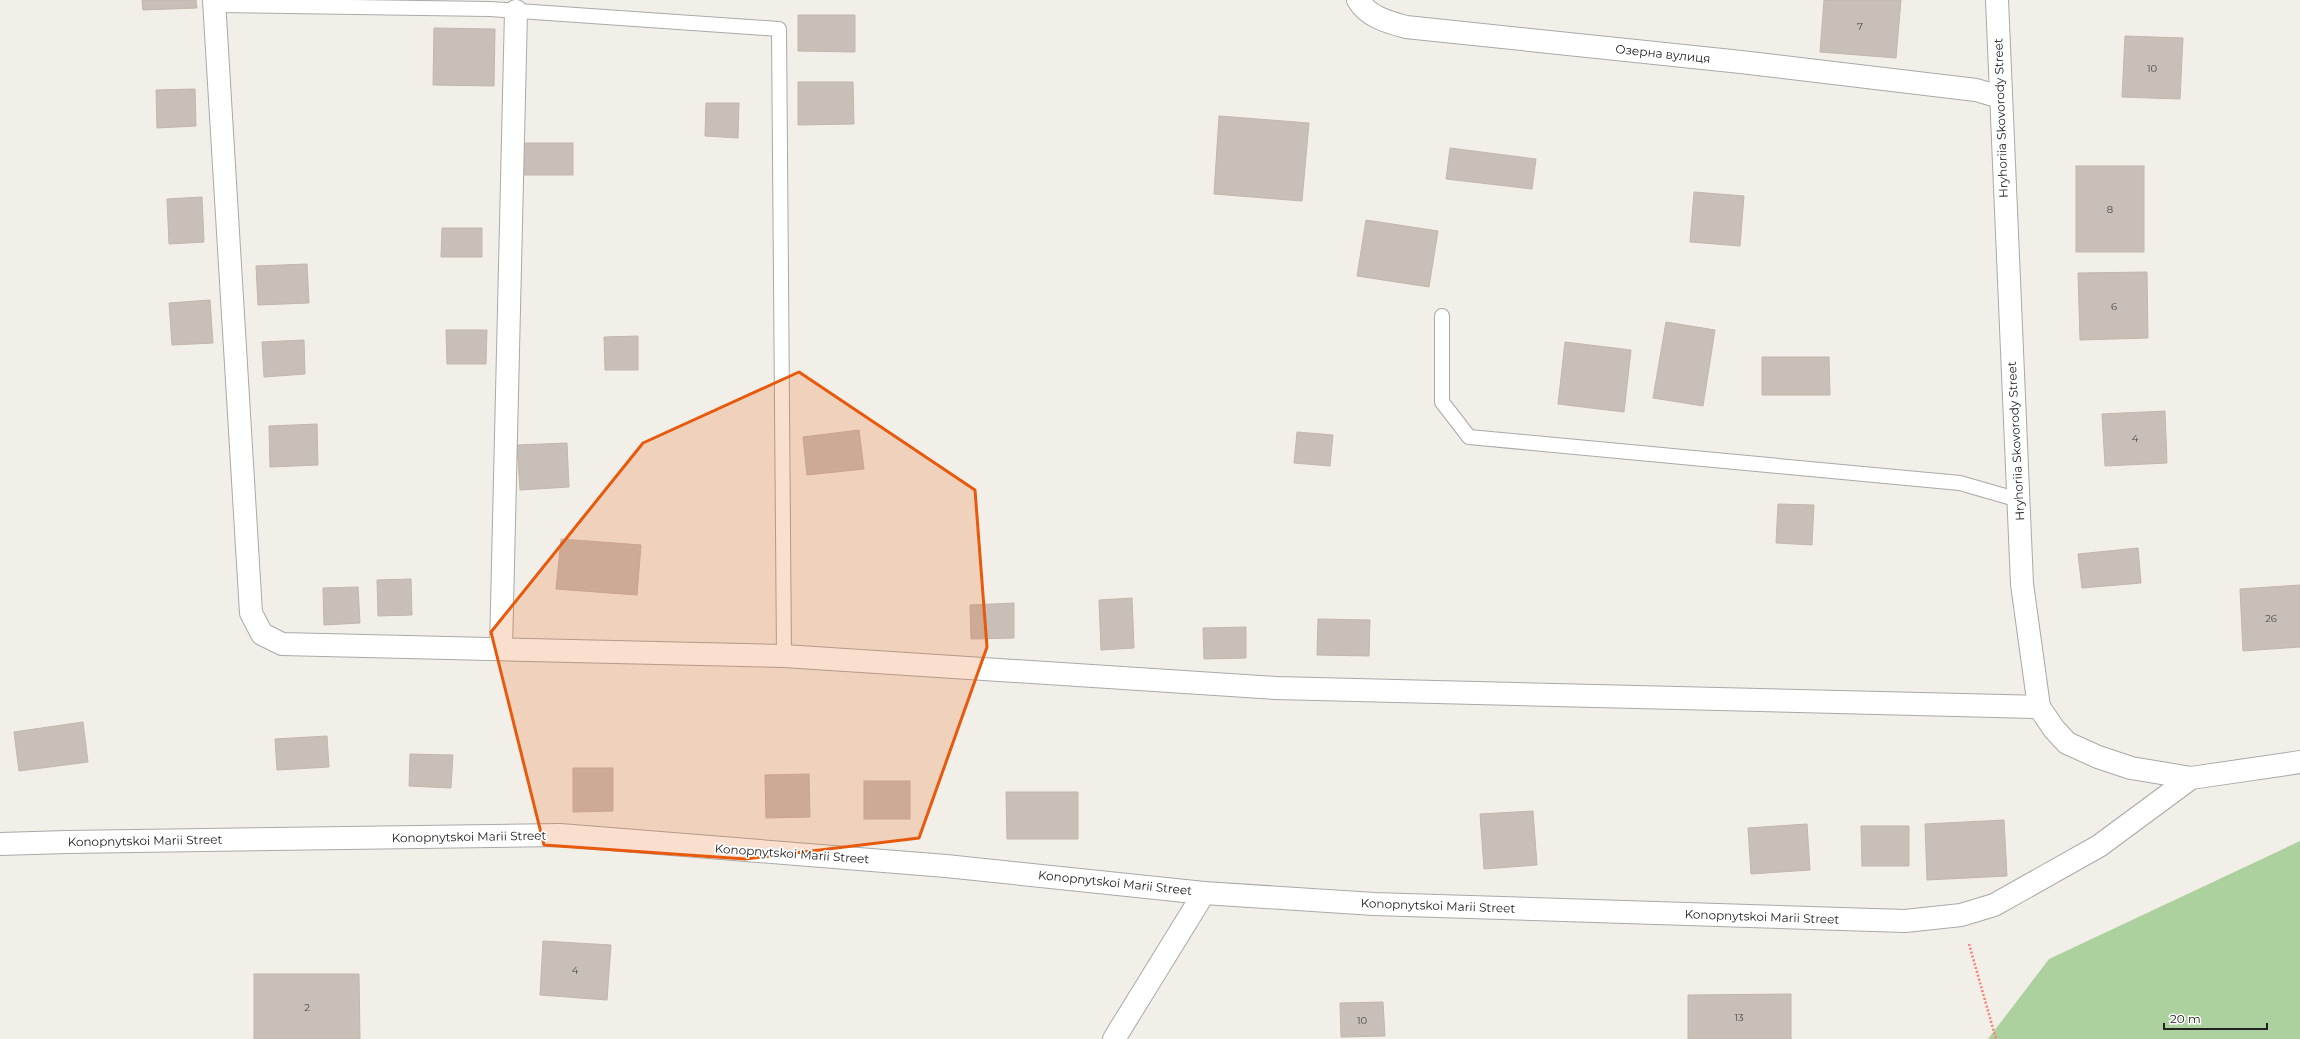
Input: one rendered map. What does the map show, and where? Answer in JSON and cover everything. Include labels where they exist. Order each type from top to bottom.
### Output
[{"type":"street","name":"Озерна вулиця","points":[[1358,0],[1363,8],[1384,21],[1406,27],[1741,62],[1976,90],[2000,97]]},
{"type":"street","name":"Hryhoriia Skovorody Street","points":[[1997,0],[2022,584],[2039,707],[2054,729],[2068,743],[2092,754],[2131,768],[2191,778]]},
{"type":"street","points":[[214,2],[251,613],[262,634],[282,644],[784,656],[1276,688],[2039,707]]},
{"type":"street","points":[[501,649],[516,10]]},
{"type":"street","points":[[2191,778],[2300,762]]},
{"type":"street","name":"Konopnytskoi Marii Street","points":[[0,844],[560,835],[946,866],[1204,893],[1374,904],[1691,916],[1905,921],[1961,914],[1994,905],[2099,846],[2191,778]]},
{"type":"street","points":[[1114,1039],[1204,893]]},
{"type":"lane","points":[[214,2],[516,10],[779,29],[784,656]]},
{"type":"lane","points":[[1442,316],[1442,402],[1469,437],[1960,483],[2019,500]]},
{"type":"path","points":[[1961,914],[1996,1039]]},
{"type":"highlighted area","points":[[799,372],[975,490],[987,647],[919,838],[745,859],[544,845],[491,632],[643,443]]},
{"type":"green space","points":[[2300,841],[2300,1039],[1988,1039],[2049,959]]},
{"type":"building","points":[[142,0],[196,0],[197,8],[143,10]]},
{"type":"building","points":[[1824,0],[1901,0],[1896,58],[1820,52]]},
{"type":"building","points":[[798,15],[855,15],[855,52],[798,51]]},
{"type":"building","points":[[434,28],[495,29],[494,86],[433,85]]},
{"type":"building","points":[[2125,36],[2183,38],[2180,99],[2122,97]]},
{"type":"building","points":[[798,82],[853,82],[854,124],[798,125]]},
{"type":"building","points":[[195,89],[196,126],[157,128],[156,90]]},
{"type":"building","points":[[706,103],[739,103],[738,138],[705,136]]},
{"type":"building","points":[[1219,116],[1309,123],[1302,201],[1214,194]]},
{"type":"building","points":[[522,143],[573,143],[573,175],[522,175]]},
{"type":"building","points":[[1450,148],[1536,159],[1532,189],[1446,179]]},
{"type":"building","points":[[2076,166],[2144,166],[2144,252],[2076,252]]},
{"type":"building","points":[[1694,192],[1744,196],[1740,246],[1690,242]]},
{"type":"building","points":[[202,197],[204,242],[169,244],[167,199]]},
{"type":"building","points":[[1366,220],[1438,231],[1429,287],[1357,276]]},
{"type":"building","points":[[442,228],[482,228],[482,257],[441,257]]},
{"type":"building","points":[[307,264],[309,303],[258,305],[256,266]]},
{"type":"building","points":[[2147,272],[2148,338],[2080,340],[2078,273]]},
{"type":"building","points":[[210,300],[213,343],[172,345],[169,303]]},
{"type":"building","points":[[1666,322],[1715,330],[1703,406],[1653,398]]},
{"type":"building","points":[[446,330],[487,330],[486,364],[447,364]]},
{"type":"building","points":[[638,336],[638,370],[605,370],[604,337]]},
{"type":"building","points":[[304,340],[305,374],[264,377],[262,342]]},
{"type":"building","points":[[1565,342],[1631,350],[1624,412],[1558,404]]},
{"type":"building","points":[[1762,357],[1829,357],[1830,395],[1762,395]]},
{"type":"building","points":[[2165,411],[2167,463],[2105,466],[2102,414]]},
{"type":"building","points":[[317,424],[318,465],[270,467],[269,426]]},
{"type":"building","points":[[859,430],[864,469],[807,475],[803,437]]},
{"type":"building","points":[[1297,432],[1333,435],[1330,466],[1294,463]]},
{"type":"building","points":[[567,443],[569,487],[520,490],[517,445]]},
{"type":"building","points":[[1778,504],[1814,505],[1812,545],[1776,543]]},
{"type":"building","points":[[561,539],[641,545],[637,595],[556,589]]},
{"type":"building","points":[[2138,548],[2141,583],[2082,588],[2078,554]]},
{"type":"building","points":[[411,579],[412,615],[378,616],[377,580]]},
{"type":"building","points":[[2300,585],[2300,647],[2243,651],[2240,589]]},
{"type":"building","points":[[358,587],[360,623],[324,625],[323,588]]},
{"type":"building","points":[[1132,598],[1134,648],[1101,650],[1099,600]]},
{"type":"building","points":[[1014,603],[1014,638],[971,639],[970,605]]},
{"type":"building","points":[[1318,619],[1370,620],[1369,656],[1317,655]]},
{"type":"building","points":[[1246,627],[1246,658],[1204,659],[1203,628]]},
{"type":"building","points":[[83,722],[88,762],[19,771],[14,732]]},
{"type":"building","points":[[327,736],[329,767],[277,770],[275,739]]},
{"type":"building","points":[[410,754],[453,755],[451,788],[409,786]]},
{"type":"building","points":[[573,768],[613,768],[613,811],[573,812]]},
{"type":"building","points":[[809,774],[810,817],[766,818],[765,775]]},
{"type":"building","points":[[864,781],[910,781],[910,819],[864,819]]},
{"type":"building","points":[[1006,792],[1078,792],[1078,839],[1007,839]]},
{"type":"building","points":[[1533,811],[1537,865],[1484,869],[1480,814]]},
{"type":"building","points":[[2004,820],[2007,876],[1927,880],[1925,824]]},
{"type":"building","points":[[1807,824],[1810,870],[1751,874],[1748,828]]},
{"type":"building","points":[[1861,826],[1909,826],[1909,866],[1862,866]]},
{"type":"building","points":[[543,941],[611,945],[607,1000],[540,995]]},
{"type":"building","points":[[254,974],[359,974],[360,1039],[254,1039]]},
{"type":"building","points":[[1791,994],[1791,1039],[1688,1039],[1688,995]]},
{"type":"building","points":[[1383,1002],[1385,1036],[1341,1037],[1340,1003]]}]
